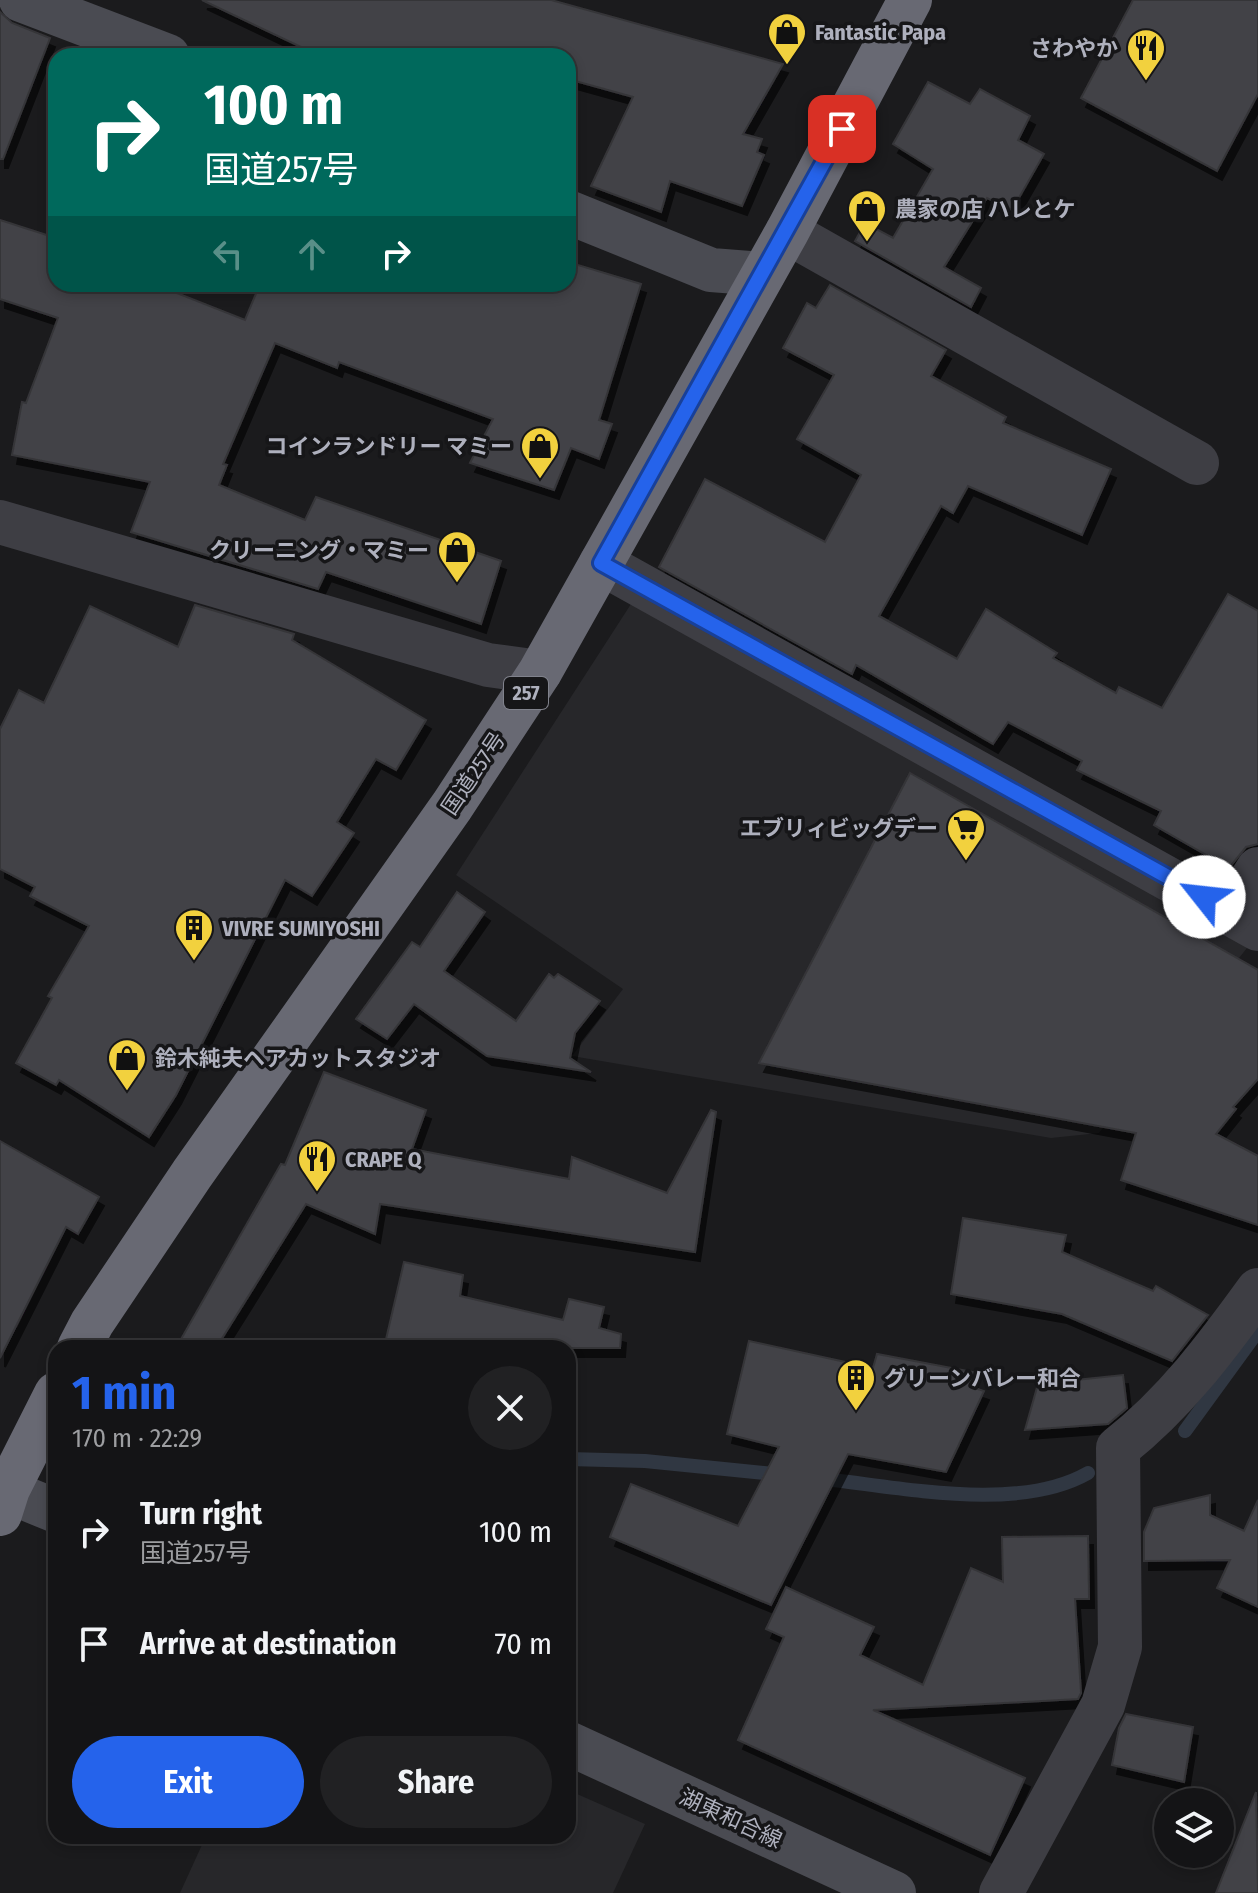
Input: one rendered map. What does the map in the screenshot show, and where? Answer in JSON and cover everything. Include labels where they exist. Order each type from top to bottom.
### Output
[{"type":"highway","name":"国道257号","points":[[83,1340],[183,1186],[452,806],[540,672],[787,232],[910,0]]},
{"type":"highway","points":[[3,1497],[48,1410]]},
{"type":"main road","points":[[21,0],[147,48]]},
{"type":"main road","points":[[576,215],[711,270],[763,274]]},
{"type":"main road","points":[[3,1497],[48,1509]]},
{"type":"main road","name":"湖東和合線","points":[[576,1747],[894,1893]]},
{"type":"street","points":[[787,232],[1197,463]]},
{"type":"street","points":[[0,522],[488,665],[540,672]]},
{"type":"street","points":[[601,563],[1245,920],[1258,869]]},
{"type":"street","points":[[1001,1893],[1103,1705],[1120,1647],[1118,1448],[1155,1418],[1204,1364],[1258,1290]]},
{"type":"shaded area","points":[[631,604],[1183,898],[1247,948],[1099,1133],[1051,1138],[572,1056],[623,989],[456,875]]},
{"type":"shaded area","points":[[576,1794],[645,1824],[613,1893],[180,1893],[202,1844],[576,1844]]},
{"type":"building","points":[[202,0],[551,0],[783,64],[743,134],[762,139],[757,152],[764,155],[742,206],[670,181],[661,212],[591,186],[633,97],[576,81],[576,48],[303,48]]},
{"type":"building","name":"さわやか","points":[[1133,0],[1258,0],[1258,94],[1217,171],[1081,98]]},
{"type":"building","points":[[0,12],[12,23],[50,38],[3,159],[0,159]]},
{"type":"building","points":[[928,82],[970,104],[980,89],[1030,116],[1018,140],[1044,154],[1012,210],[987,198],[944,267],[981,288],[971,307],[855,241],[865,223],[893,238],[933,169],[893,144]]},
{"type":"building","points":[[0,220],[48,235],[48,292],[174,292],[245,320],[257,292],[576,292],[576,264],[641,284],[599,420],[612,424],[599,459],[571,448],[554,490],[470,463],[493,419],[339,362],[337,368],[275,343],[223,464],[227,465],[219,485],[305,520],[316,497],[501,561],[481,624],[326,572],[318,589],[131,532],[150,482],[12,455],[22,402],[26,403],[58,318],[0,299]]},
{"type":"building","points":[[830,285],[946,350],[931,376],[1006,417],[1003,423],[1111,469],[1082,535],[968,486],[953,513],[941,506],[879,616],[957,659],[986,609],[1057,653],[1053,658],[1116,693],[1119,687],[1162,708],[1228,594],[1258,611],[1258,844],[1246,847],[1229,868],[1154,825],[1161,811],[1077,770],[1082,761],[1008,722],[993,744],[856,665],[852,674],[659,567],[705,479],[825,542],[861,475],[797,439],[834,375],[783,348],[807,303],[816,308]]},
{"type":"building","points":[[195,605],[294,634],[292,640],[426,720],[396,770],[376,759],[337,822],[354,833],[312,896],[285,880],[176,1095],[149,1137],[59,1080],[56,1085],[16,1063],[52,998],[48,996],[89,926],[30,896],[35,887],[0,869],[0,729],[19,690],[44,703],[90,606],[178,647]]},
{"type":"building","name":"エブリィビッグデー","points":[[910,773],[1258,970],[1258,1079],[1233,1107],[1236,1109],[1216,1134],[1258,1156],[1258,1225],[1121,1180],[1136,1133],[759,1063]]},
{"type":"building","points":[[457,892],[485,912],[444,971],[516,1021],[549,974],[554,978],[558,974],[600,1001],[575,1033],[570,1058],[591,1072],[487,1056],[414,1004],[387,1039],[356,1019],[412,942],[420,947]]},
{"type":"building","points":[[324,1072],[426,1110],[412,1149],[569,1179],[572,1157],[667,1193],[711,1110],[716,1112],[695,1252],[380,1204],[375,1234],[306,1204],[221,1340],[181,1340],[281,1164],[285,1165]]},
{"type":"building","points":[[0,1141],[99,1197],[78,1234],[66,1227],[0,1358]]},
{"type":"building","points":[[963,1218],[1066,1235],[1062,1252],[1153,1291],[1156,1286],[1208,1315],[1172,1361],[1062,1314],[951,1294]]},
{"type":"building","points":[[404,1262],[463,1275],[460,1296],[563,1320],[569,1299],[604,1307],[599,1328],[621,1334],[620,1348],[576,1348],[576,1340],[386,1340]]},
{"type":"building","points":[[749,1341],[873,1368],[877,1354],[973,1372],[972,1387],[984,1391],[946,1472],[848,1454],[771,1605],[610,1537],[631,1484],[738,1526],[779,1447],[727,1434]]},
{"type":"building","points":[[1123,1375],[1127,1408],[1108,1424],[1025,1430],[1038,1384]]},
{"type":"building","points":[[1210,1495],[1210,1515],[1244,1531],[1258,1500],[1258,1607],[1217,1588],[1230,1560],[1144,1561],[1144,1532],[1154,1508]]},
{"type":"building","points":[[1088,1536],[1089,1599],[1075,1599],[1081,1693],[1078,1699],[873,1710],[1025,1778],[990,1855],[738,1740],[784,1637],[766,1629],[786,1587],[874,1627],[860,1655],[923,1685],[971,1568],[1003,1582],[1002,1537]]},
{"type":"building","points":[[1126,1714],[1193,1727],[1184,1782],[1112,1765],[1119,1728]]},
{"type":"building","points":[[1256,1792],[1258,1893],[1216,1893],[1226,1868],[1234,1868],[1234,1848]]},
{"type":"waterway","points":[[1185,1431],[1258,1331]]},
{"type":"waterway","points":[[576,1459],[645,1461],[783,1475]]},
{"type":"waterway","points":[[815,1478],[918,1491],[991,1495],[1059,1485],[1088,1473]]},
{"type":"place","name":"Fantastic Papa","points":[[787,66]]},
{"type":"place","name":"さわやか","points":[[1146,82]]},
{"type":"place","name":"農家の店 ハレとケ","points":[[867,243]]},
{"type":"place","name":"コインランドリー マミー","points":[[540,480]]},
{"type":"place","name":"クリーニング・マミー","points":[[457,584]]},
{"type":"place","name":"エブリィビッグデー","points":[[966,862]]},
{"type":"place","name":"VIVRE SUMIYOSHI","points":[[194,962]]},
{"type":"place","name":"鈴木純夫ヘアカットスタジオ","points":[[127,1092]]},
{"type":"place","name":"CRAPE Q","points":[[317,1193]]},
{"type":"place","name":"グリーンバレー和合","points":[[856,1412]]},
{"type":"route","points":[[842,129],[601,563],[1204,897]]}]
